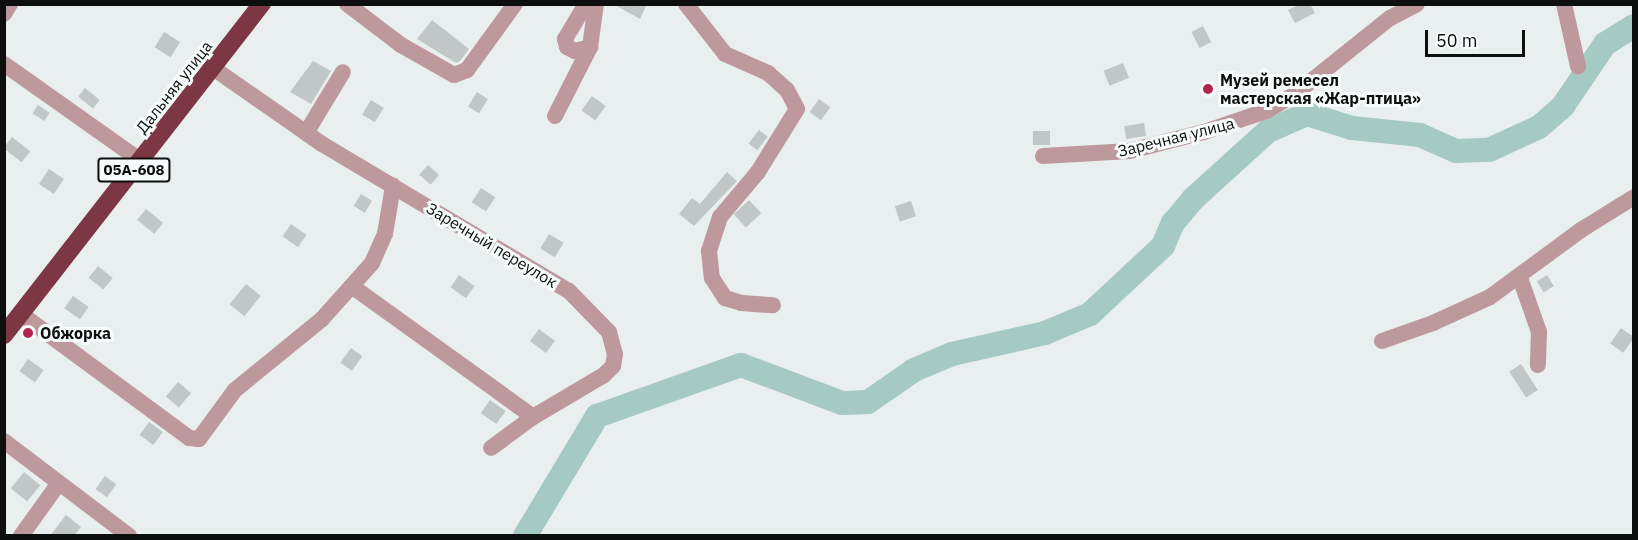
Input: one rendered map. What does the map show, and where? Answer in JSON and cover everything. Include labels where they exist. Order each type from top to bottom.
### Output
[{"type":"highway","name":"Дальняя улица","points":[[4,334],[262,4]]},
{"type":"street","points":[[4,14],[10,4]]},
{"type":"street","points":[[347,4],[401,45],[454,75],[467,70],[515,4]]},
{"type":"street","points":[[586,4],[565,39],[567,47],[575,51],[590,47]]},
{"type":"street","points":[[555,116],[590,47],[596,4]]},
{"type":"street","points":[[686,4],[725,54],[768,73],[787,90],[797,109],[758,172],[720,217],[709,251],[712,278],[725,298],[741,303],[773,304]]},
{"type":"street","name":"Заречная улица","points":[[1042,156],[1130,151],[1204,132],[1266,111],[1295,94],[1390,18],[1417,4]]},
{"type":"street","points":[[1564,4],[1578,66]]},
{"type":"street","points":[[4,64],[141,161]]},
{"type":"street","name":"Заречный переулок","points":[[213,68],[306,133],[569,291],[609,332],[613,366],[604,375],[533,417],[491,448]]},
{"type":"street","points":[[306,133],[343,72]]},
{"type":"street","points":[[21,314],[194,441],[243,381],[322,319],[353,287],[372,263],[385,234],[393,186]]},
{"type":"street","points":[[1382,341],[1451,316],[1520,278],[1581,230],[1634,198]]},
{"type":"street","points":[[1520,278],[1539,332],[1538,365]]},
{"type":"street","points":[[353,287],[533,417]]},
{"type":"street","points":[[4,441],[129,536]]},
{"type":"street","points":[[21,536],[59,483]]},
{"type":"building","points":[[613,4],[647,4],[640,19]]},
{"type":"building","points":[[1300,4],[1310,4],[1315,13],[1295,23],[1288,10]]},
{"type":"building","points":[[432,20],[469,49],[460,61],[456,63],[417,39]]},
{"type":"building","points":[[1203,26],[1211,42],[1200,48],[1191,32]]},
{"type":"building","points":[[164,32],[180,42],[171,57],[154,47]]},
{"type":"building","points":[[313,61],[331,71],[311,104],[290,92]]},
{"type":"building","points":[[1123,63],[1129,78],[1110,86],[1104,71]]},
{"type":"building","points":[[85,88],[100,100],[93,109],[78,97]]},
{"type":"building","points":[[477,92],[488,99],[479,113],[468,106]]},
{"type":"building","points":[[592,96],[606,106],[595,121],[581,111]]},
{"type":"building","points":[[819,99],[830,107],[821,120],[810,112]]},
{"type":"building","points":[[371,100],[384,108],[375,122],[362,114]]},
{"type":"building","points":[[38,105],[50,113],[44,121],[32,113]]},
{"type":"building","points":[[1144,123],[1146,136],[1126,139],[1124,126]]},
{"type":"building","points":[[759,130],[768,137],[757,150],[749,143]]},
{"type":"building","points":[[1033,131],[1050,131],[1050,145],[1033,145]]},
{"type":"building","points":[[12,137],[30,151],[22,162],[4,149]]},
{"type":"building","points":[[428,165],[439,175],[430,185],[419,175]]},
{"type":"building","points":[[49,169],[64,179],[54,194],[39,184]]},
{"type":"building","points":[[727,172],[737,181],[694,226],[679,214],[692,198],[700,204]]},
{"type":"building","points":[[481,188],[495,197],[486,212],[472,202]]},
{"type":"building","points":[[361,194],[372,201],[365,213],[354,206]]},
{"type":"building","points":[[749,200],[761,213],[746,227],[734,214]]},
{"type":"building","points":[[911,201],[916,216],[900,221],[895,206]]},
{"type":"building","points":[[146,209],[163,223],[154,234],[137,220]]},
{"type":"building","points":[[291,224],[307,235],[298,247],[282,236]]},
{"type":"building","points":[[549,234],[564,243],[555,257],[540,249]]},
{"type":"building","points":[[98,266],[113,278],[103,290],[89,278]]},
{"type":"building","points":[[459,275],[475,286],[466,298],[450,287]]},
{"type":"building","points":[[1547,275],[1554,286],[1544,292],[1537,281]]},
{"type":"building","points":[[246,284],[261,296],[244,316],[230,304]]},
{"type":"building","points":[[73,296],[89,307],[80,319],[64,308]]},
{"type":"building","points":[[1621,328],[1634,337],[1623,353],[1610,344]]},
{"type":"building","points":[[539,329],[555,341],[546,353],[530,341]]},
{"type":"building","points":[[351,348],[362,356],[352,371],[340,363]]},
{"type":"building","points":[[28,359],[44,370],[35,382],[19,371]]},
{"type":"building","points":[[1521,364],[1538,390],[1526,398],[1509,372]]},
{"type":"building","points":[[178,382],[191,393],[179,407],[166,397]]},
{"type":"building","points":[[490,400],[506,411],[496,424],[481,413]]},
{"type":"building","points":[[149,422],[163,432],[153,445],[140,435]]},
{"type":"building","points":[[24,472],[40,485],[27,502],[11,488]]},
{"type":"building","points":[[105,476],[116,484],[107,497],[96,489]]},
{"type":"building","points":[[66,515],[81,527],[74,536],[50,536]]},
{"type":"waterway","points":[[525,536],[597,416],[741,365],[842,403],[868,402],[914,370],[952,354],[1045,333],[1090,314],[1163,246],[1173,223],[1193,199],[1268,131],[1307,114],[1352,128],[1420,135],[1456,151],[1489,150],[1539,127],[1563,106],[1605,44],[1634,26]]},
{"type":"place","name":"Музей ремесел мастерская «Жар-птица»","points":[[1208,89]]},
{"type":"place","name":"Обжорка","points":[[28,333]]}]
